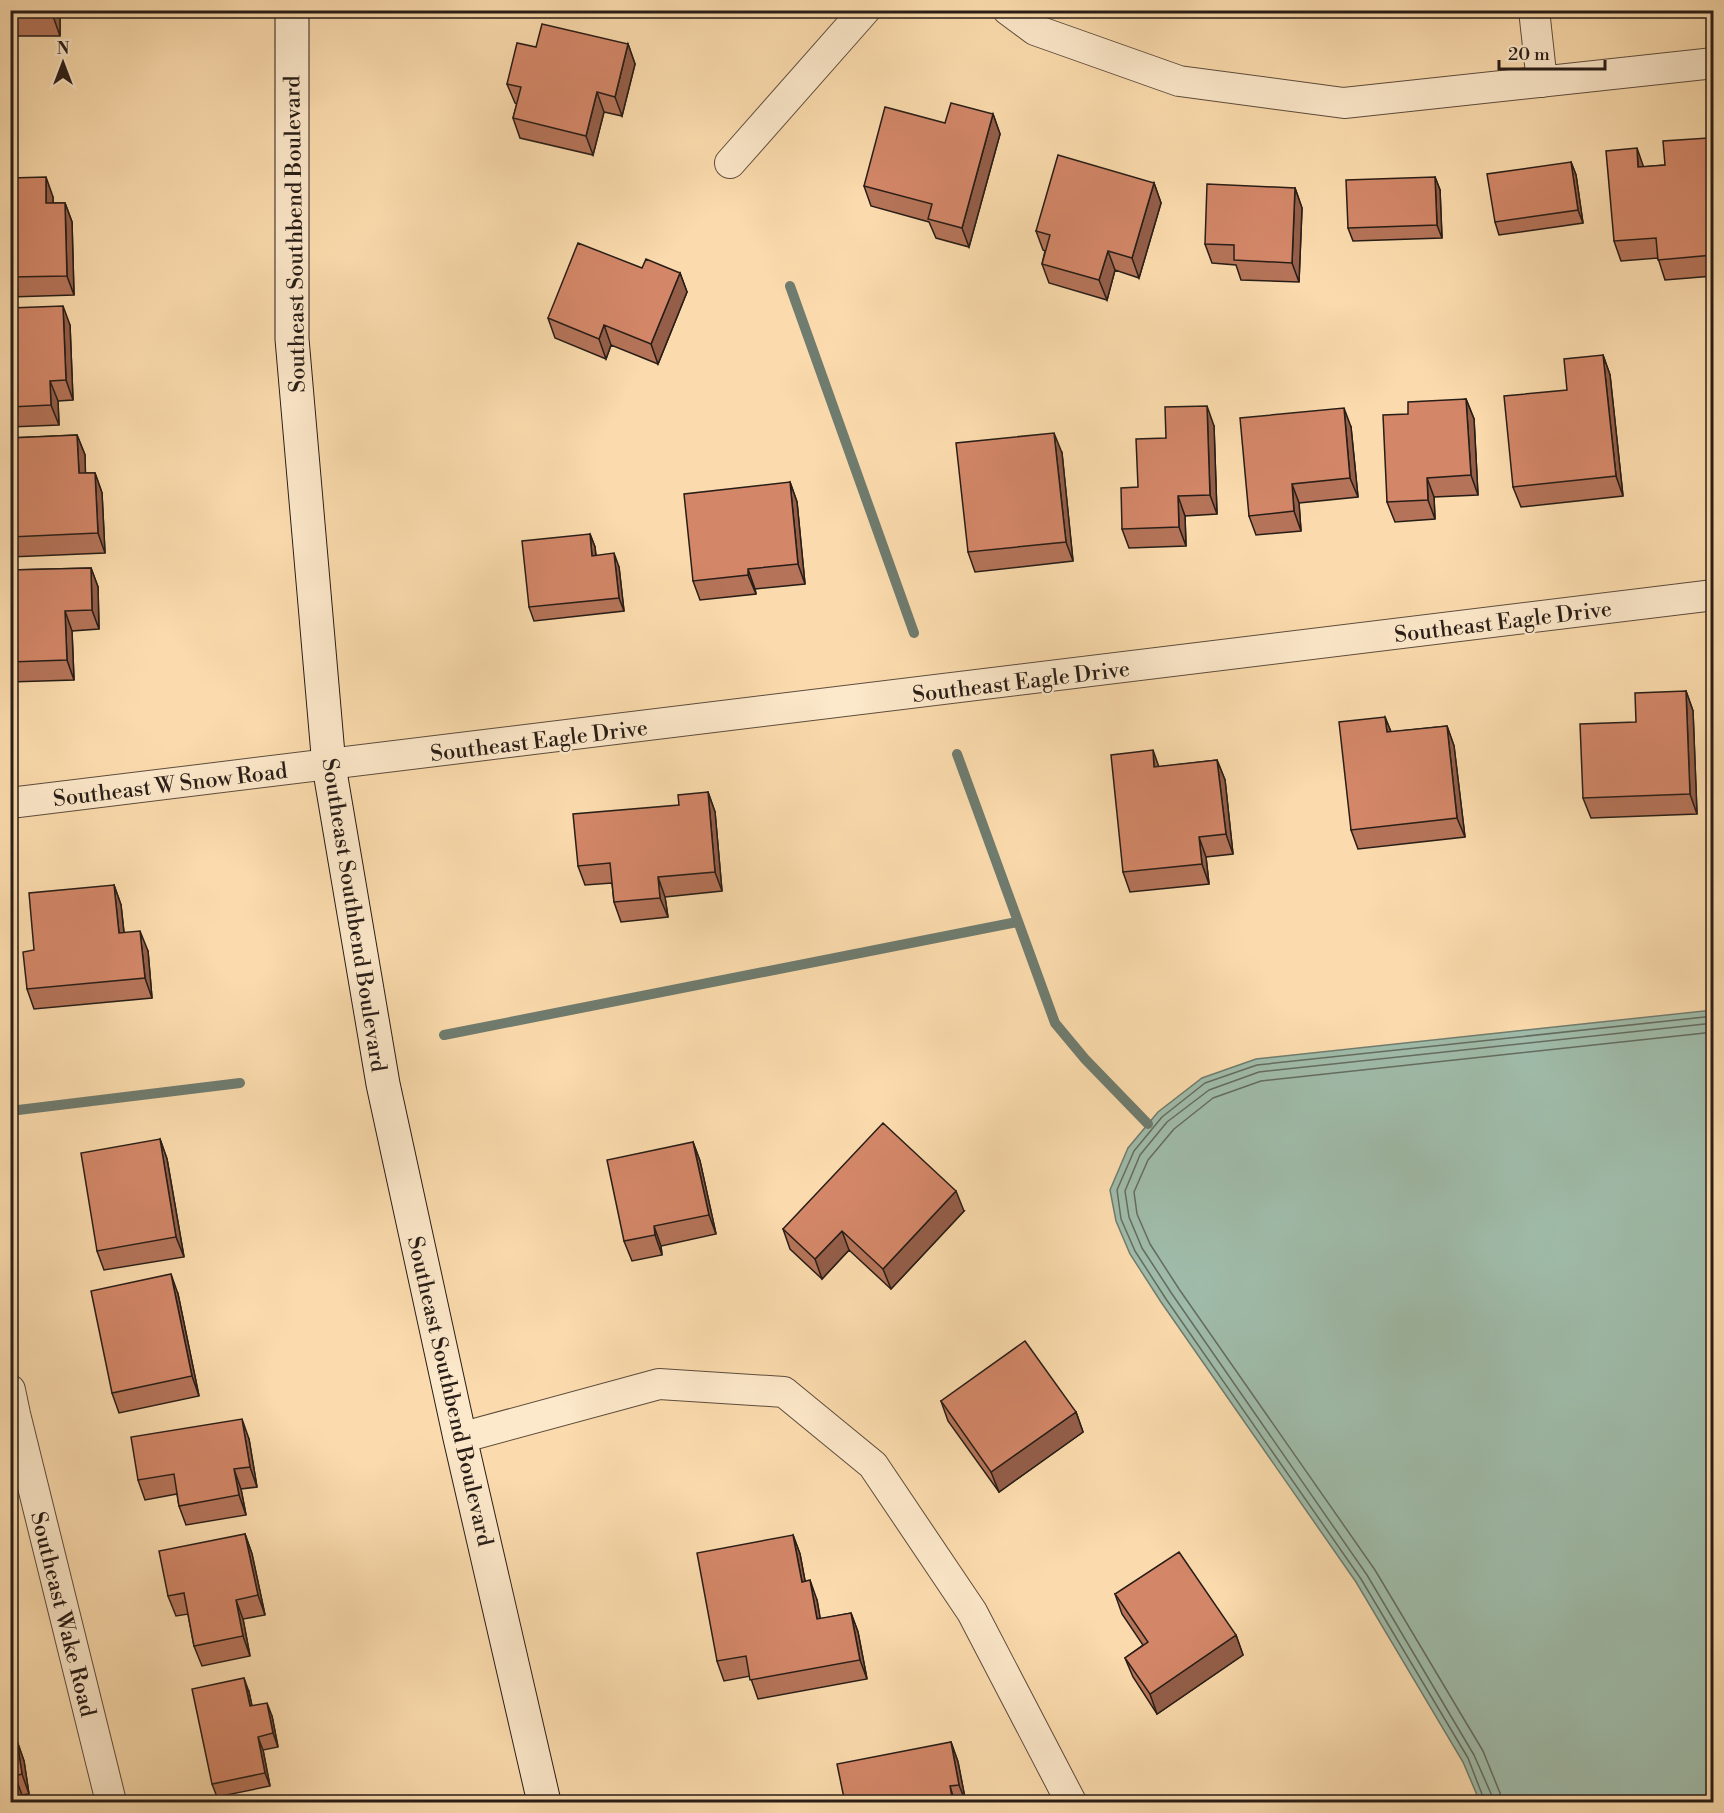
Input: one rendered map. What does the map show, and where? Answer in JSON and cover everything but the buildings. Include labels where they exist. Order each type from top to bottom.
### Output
[{"type":"street","name":"Southeast Southbend Boulevard","points":[[292,10],[292,339],[329,766],[383,1084],[460,1438],[544,1803]]},
{"type":"street","points":[[730,163],[865,10]]},
{"type":"street","points":[[1008,10],[1035,30],[1179,81],[1344,103],[1713,63]]},
{"type":"street","points":[[1534,10],[1542,82]]},
{"type":"street","name":"Southeast Eagle Drive","points":[[329,766],[1713,596]]},
{"type":"street","name":"Southeast W Snow Road","points":[[10,803],[171,782],[329,766]]},
{"type":"street","points":[[460,1438],[659,1384],[784,1392],[873,1465],[972,1612],[1071,1803]]},
{"type":"street","name":"Southeast Wake Road","points":[[12,1406],[111,1803]]},
{"type":"water","points":[[1713,1010],[1713,1802],[1480,1802],[1463,1762],[1356,1582],[1130,1254],[1116,1221],[1110,1190],[1128,1148],[1158,1112],[1202,1078],[1256,1059]]},
{"type":"waterway","points":[[790,286],[914,633]]},
{"type":"waterway","points":[[957,754],[1055,1023],[1085,1059],[1148,1124]]},
{"type":"waterway","points":[[444,1035],[1017,922]]},
{"type":"waterway","points":[[10,1111],[240,1083]]}]
